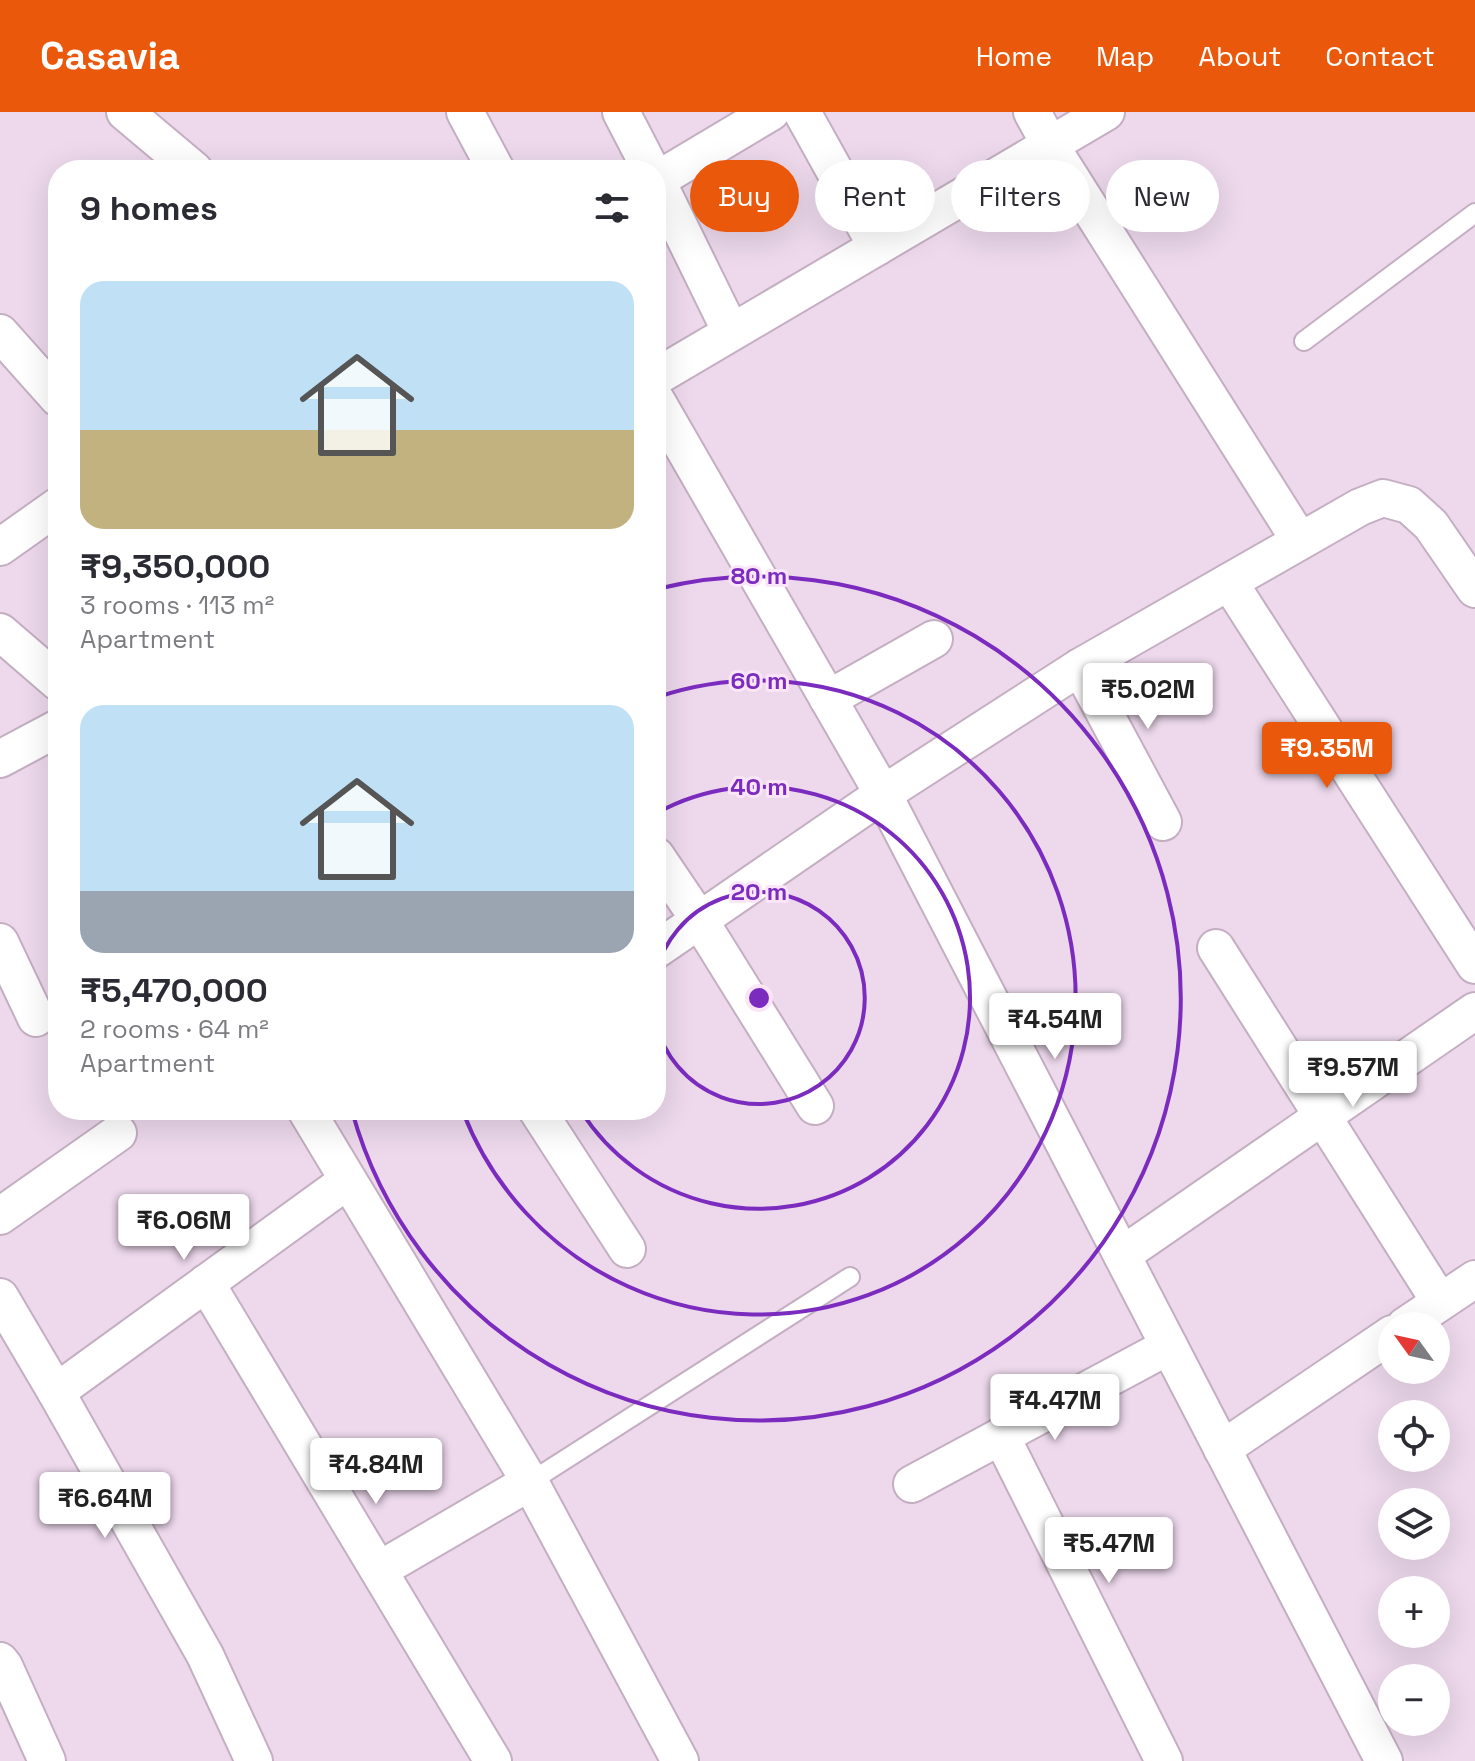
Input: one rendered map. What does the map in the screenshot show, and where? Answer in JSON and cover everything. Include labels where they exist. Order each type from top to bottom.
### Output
[{"type":"street","points":[[125,112],[182,160]]},
{"type":"street","points":[[465,112],[491,160]]},
{"type":"street","points":[[621,112],[646,160]]},
{"type":"street","points":[[666,173],[771,112]]},
{"type":"street","points":[[802,112],[877,247]]},
{"type":"street","points":[[1032,112],[1300,541]]},
{"type":"street","points":[[666,371],[1106,112]]},
{"type":"street","points":[[666,199],[731,332]]},
{"type":"street","points":[[0,333],[48,387]]},
{"type":"street","points":[[666,417],[883,794],[1384,1761]]},
{"type":"street","points":[[666,943],[883,794],[1080,667],[1360,507],[1383,498],[1409,505],[1431,525],[1475,589]]},
{"type":"street","points":[[0,547],[48,513]]},
{"type":"street","points":[[1229,582],[1475,965]]},
{"type":"street","points":[[0,632],[48,673]]},
{"type":"street","points":[[828,699],[934,639]]},
{"type":"street","points":[[1080,667],[1163,822]]},
{"type":"street","points":[[0,759],[48,733]]},
{"type":"street","points":[[666,871],[815,1106]]},
{"type":"street","points":[[0,942],[36,1018]]},
{"type":"street","points":[[1216,948],[1440,1302]]},
{"type":"street","points":[[1122,1255],[1475,1011]]},
{"type":"street","points":[[312,1120],[530,1482],[680,1761]]},
{"type":"street","points":[[543,1120],[627,1249]]},
{"type":"street","points":[[0,1216],[118,1133]]},
{"type":"street","points":[[56,1392],[347,1181]]},
{"type":"street","points":[[1425,1312],[1475,1279]]},
{"type":"street","points":[[206,1283],[493,1761]]},
{"type":"street","points":[[0,1297],[205,1655],[254,1761]]},
{"type":"street","points":[[1222,1449],[1378,1343]]},
{"type":"street","points":[[912,1484],[1169,1346]]},
{"type":"street","points":[[1001,1436],[1164,1761]]},
{"type":"street","points":[[379,1570],[530,1482]]},
{"type":"street","points":[[0,1661],[47,1761]]},
{"type":"lane","points":[[1304,341],[1475,213]]},
{"type":"lane","points":[[530,1482],[850,1277]]}]
